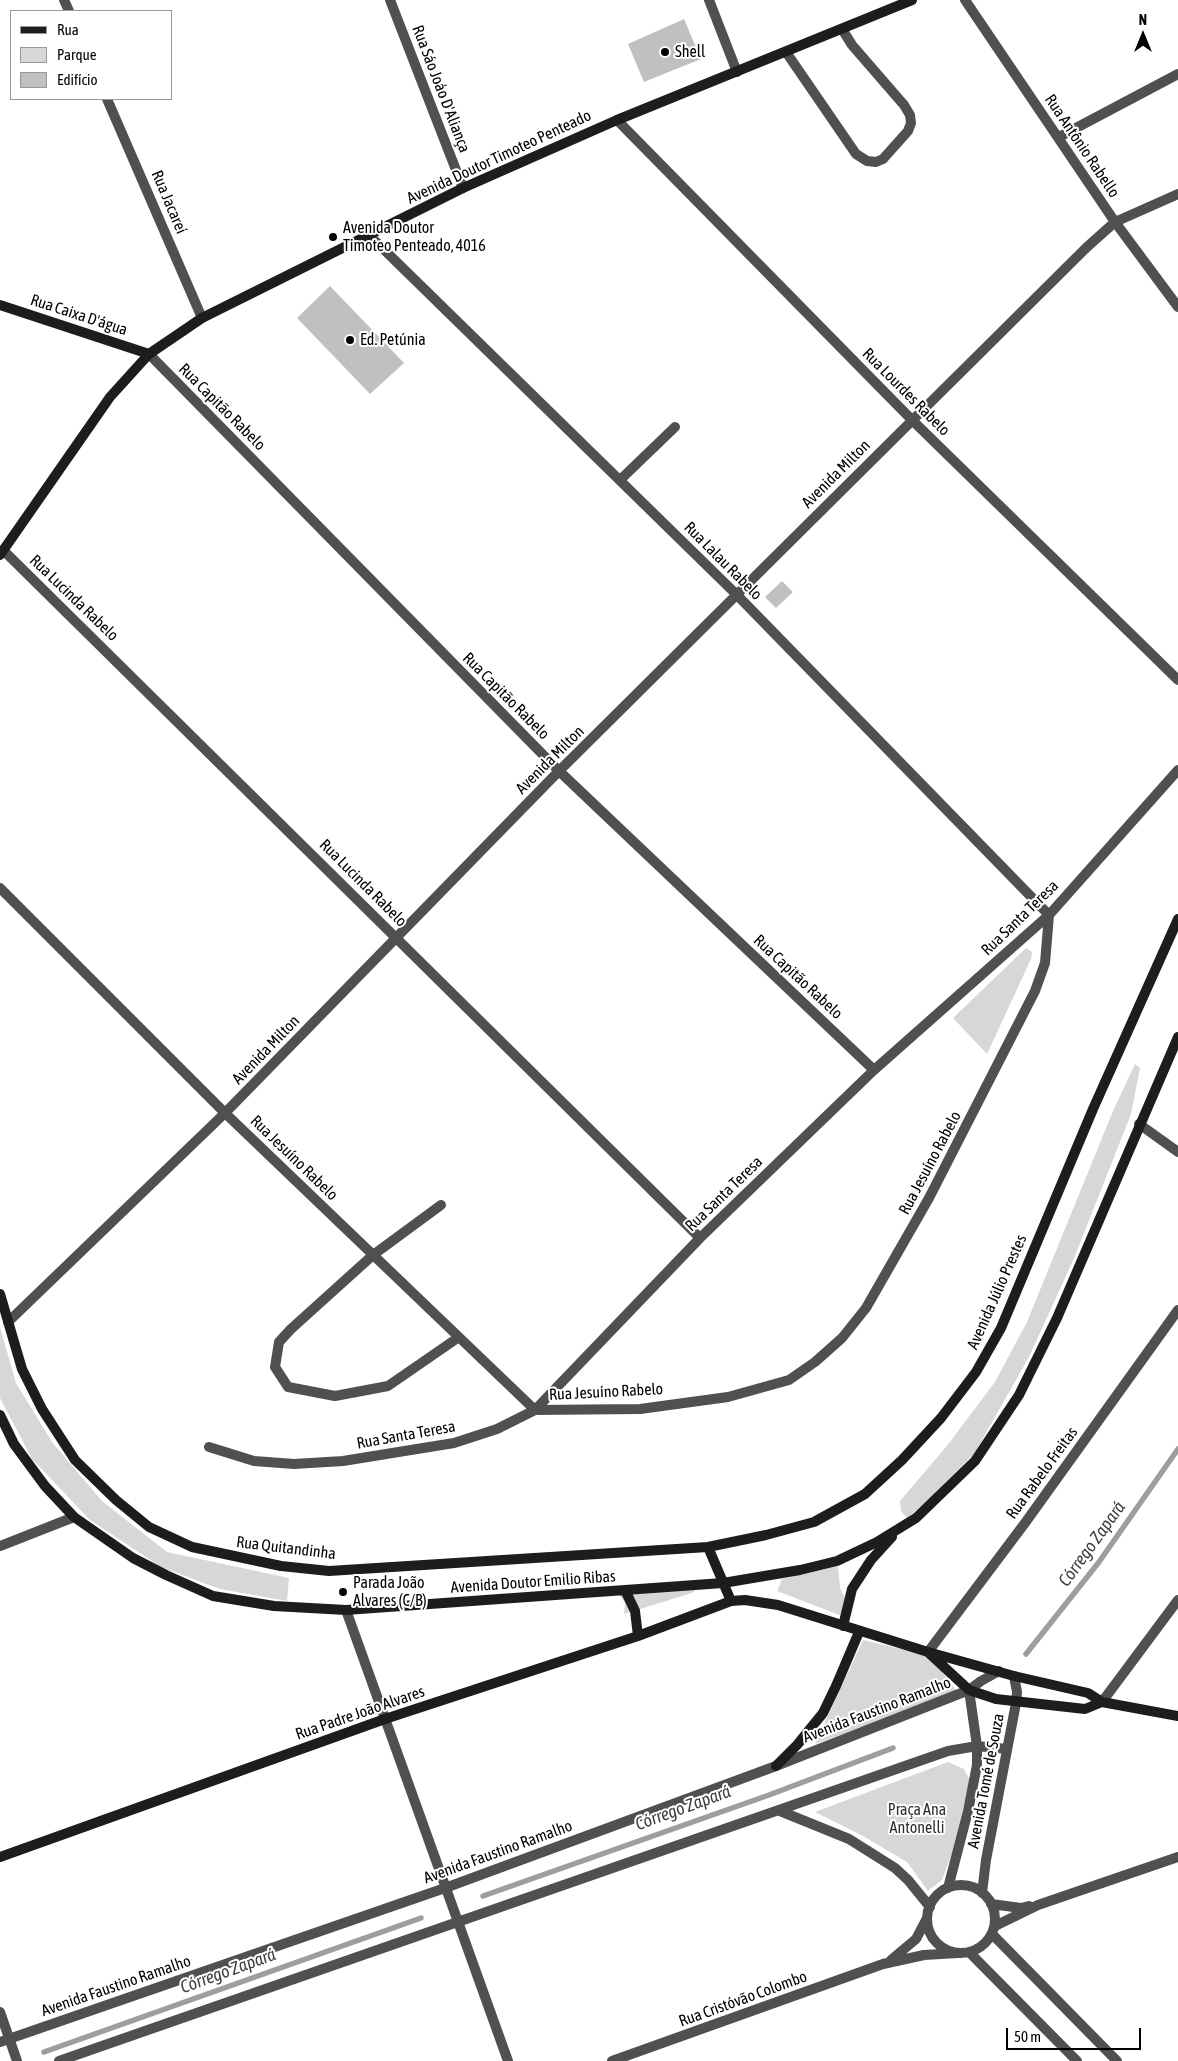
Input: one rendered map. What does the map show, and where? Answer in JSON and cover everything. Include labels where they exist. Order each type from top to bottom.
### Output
[{"type":"main road","name":"Avenida Doutor Timoteo Penteado","points":[[2,552],[110,396],[149,354],[202,318],[463,188],[617,120],[912,0]]},
{"type":"main road","name":"Rua Caixa D'água","points":[[0,305],[149,354]]},
{"type":"main road","name":"Avenida Júlio Prestes","points":[[708,1547],[766,1536],[814,1522],[865,1494],[902,1460],[941,1418],[976,1372],[1001,1328],[1093,1109],[1178,919]]},
{"type":"main road","points":[[723,1583],[785,1573],[837,1561],[898,1531],[916,1518],[975,1461],[1019,1395],[1057,1318],[1178,1037]]},
{"type":"main road","name":"Rua Quitandinha","points":[[0,1294],[22,1369],[42,1409],[75,1460],[116,1500],[149,1527],[192,1547],[281,1566],[329,1571],[708,1547]]},
{"type":"main road","name":"Avenida Doutor Emilio Ribas","points":[[0,1416],[14,1444],[45,1486],[74,1517],[133,1558],[213,1596],[274,1606],[346,1610],[723,1583]]},
{"type":"main road","points":[[843,1626],[852,1589],[871,1560],[898,1531]]},
{"type":"main road","points":[[708,1547],[730,1601],[746,1600],[778,1606],[928,1652],[1014,1676],[1088,1693],[1102,1702],[1178,1716]]},
{"type":"main road","points":[[625,1590],[635,1612],[638,1636]]},
{"type":"main road","name":"Rua Padre João Alvares","points":[[0,1857],[385,1719],[638,1636],[730,1601]]},
{"type":"main road","points":[[776,1766],[797,1745],[822,1713],[836,1686],[859,1632]]},
{"type":"main road","points":[[928,1652],[969,1690],[996,1699],[1016,1703],[1085,1709],[1102,1702]]},
{"type":"street","points":[[709,0],[737,72]]},
{"type":"street","name":"Rua Antônio Rabello","points":[[965,0],[1115,222],[1178,307]]},
{"type":"street","name":"Rua Sáo Joáo D'Aliança","points":[[393,1],[463,188]]},
{"type":"street","points":[[786,52],[856,154],[867,161],[876,162],[883,159],[908,131],[911,123],[910,115],[904,105],[852,45],[842,29]]},
{"type":"street","points":[[1059,137],[1178,74]]},
{"type":"street","name":"Rua Jacareí","points":[[107,100],[202,318]]},
{"type":"street","name":"Rua Lourdes Rabelo","points":[[617,120],[912,420],[1178,680]]},
{"type":"street","name":"Avenida Milton","points":[[8,1322],[225,1113],[559,771],[1087,247],[1115,222],[1178,194]]},
{"type":"street","name":"Rua Lalau Rabelo","points":[[369,236],[737,595],[1049,915]]},
{"type":"street","name":"Rua Capitão Rabelo","points":[[149,354],[559,771],[874,1070]]},
{"type":"street","points":[[620,480],[675,427]]},
{"type":"street","name":"Rua Lucinda Rabelo","points":[[2,552],[397,938],[700,1238]]},
{"type":"street","name":"Rua Santa Teresa","points":[[210,1447],[254,1461],[294,1464],[343,1461],[454,1443],[497,1429],[535,1410],[700,1238],[874,1070],[1049,915],[1178,770]]},
{"type":"street","name":"Rua Jesuíno Rabelo","points":[[0,888],[225,1113],[535,1410],[640,1408],[728,1397],[788,1380],[815,1362],[842,1338],[866,1308],[929,1198],[1035,991],[1045,962],[1049,915]]},
{"type":"street","points":[[1139,1124],[1178,1152]]},
{"type":"street","points":[[442,1205],[373,1255],[278,1342],[276,1367],[288,1387],[335,1396],[388,1386],[459,1337]]},
{"type":"street","name":"Rua Rabelo Freitas","points":[[928,1652],[1031,1516],[1178,1310]]},
{"type":"street","points":[[0,1546],[74,1517]]},
{"type":"street","points":[[1102,1702],[1178,1600]]},
{"type":"street","points":[[346,1610],[508,2061]]},
{"type":"street","name":"Avenida Faustino Ramalho","points":[[5,2040],[445,1888],[776,1766],[969,1690],[999,1671]]},
{"type":"street","name":"Avenida Tomé de Souza","points":[[982,1892],[983,1874],[1018,1692],[1014,1676]]},
{"type":"street","name":"Avenida Tomé de Souza","points":[[948,1888],[968,1811],[977,1765],[977,1746],[969,1690]]},
{"type":"street","points":[[59,2061],[948,1751],[977,1746],[1007,1749]]},
{"type":"street","points":[[780,1811],[849,1839],[895,1868],[908,1880],[930,1907]]},
{"type":"street","points":[[991,1904],[1020,1908],[1038,1905],[1178,1857]]},
{"type":"street","points":[[971,1887],[982,1892],[991,1904],[995,1918],[993,1930],[983,1946],[964,1953],[946,1950],[936,1942],[929,1930],[927,1918],[930,1907],[937,1896],[948,1888],[971,1887]]},
{"type":"street","points":[[993,1930],[1038,1905]]},
{"type":"street","name":"Rua Cristóvão Colombo","points":[[883,1964],[905,1950],[916,1939],[927,1918]]},
{"type":"street","points":[[993,1930],[1116,2061]]},
{"type":"street","points":[[964,1953],[1077,2061]]},
{"type":"street","name":"Rua Cristóvão Colombo","points":[[612,2061],[883,1964],[924,1955],[964,1953]]},
{"type":"street","points":[[0,2012],[5,2040],[17,2061]]},
{"type":"green space","points":[[1026,948],[1032,952],[1031,959],[987,1054],[953,1018]]},
{"type":"green space","points":[[1135,1064],[1140,1068],[1131,1114],[1075,1256],[1029,1357],[974,1454],[927,1501],[907,1518],[901,1511],[900,1501],[946,1447],[995,1382],[1027,1322],[1113,1111]]},
{"type":"green space","points":[[0,1327],[16,1383],[52,1442],[102,1501],[167,1552],[289,1578],[287,1601],[220,1589],[161,1567],[90,1520],[32,1459],[0,1398]]},
{"type":"green space","points":[[838,1566],[840,1588],[847,1602],[842,1616],[777,1591],[782,1579]]},
{"type":"green space","points":[[693,1587],[695,1590],[692,1593],[624,1614],[625,1603],[618,1593]]},
{"type":"green space","points":[[863,1640],[930,1656],[958,1693],[815,1744]]},
{"type":"green space","name":"Praça Ana Antonelli","points":[[948,1762],[964,1769],[970,1780],[952,1853],[942,1880],[928,1891],[907,1862],[863,1836],[815,1812]]},
{"type":"building","name":"Shell","points":[[684,19],[701,59],[644,82],[628,44]]},
{"type":"building","name":"Ed. Petúnia","points":[[330,286],[404,363],[370,394],[297,318]]},
{"type":"building","points":[[782,581],[793,592],[776,608],[765,597]]},
{"type":"waterway","name":"Córrego Zapará","points":[[1026,1654],[1099,1562],[1178,1449]]},
{"type":"waterway","name":"Córrego Zapará","points":[[483,1896],[769,1795],[893,1748]]},
{"type":"waterway","name":"Córrego Zapará","points":[[44,2052],[421,1918]]},
{"type":"place","name":"Shell","points":[[665,52]]},
{"type":"place","name":"Avenida Doutor Timoteo Penteado, 4016","points":[[333,237]]},
{"type":"place","name":"Ed. Petúnia","points":[[350,340]]},
{"type":"place","name":"Parada João Alvares (C/B)","points":[[343,1592]]}]
